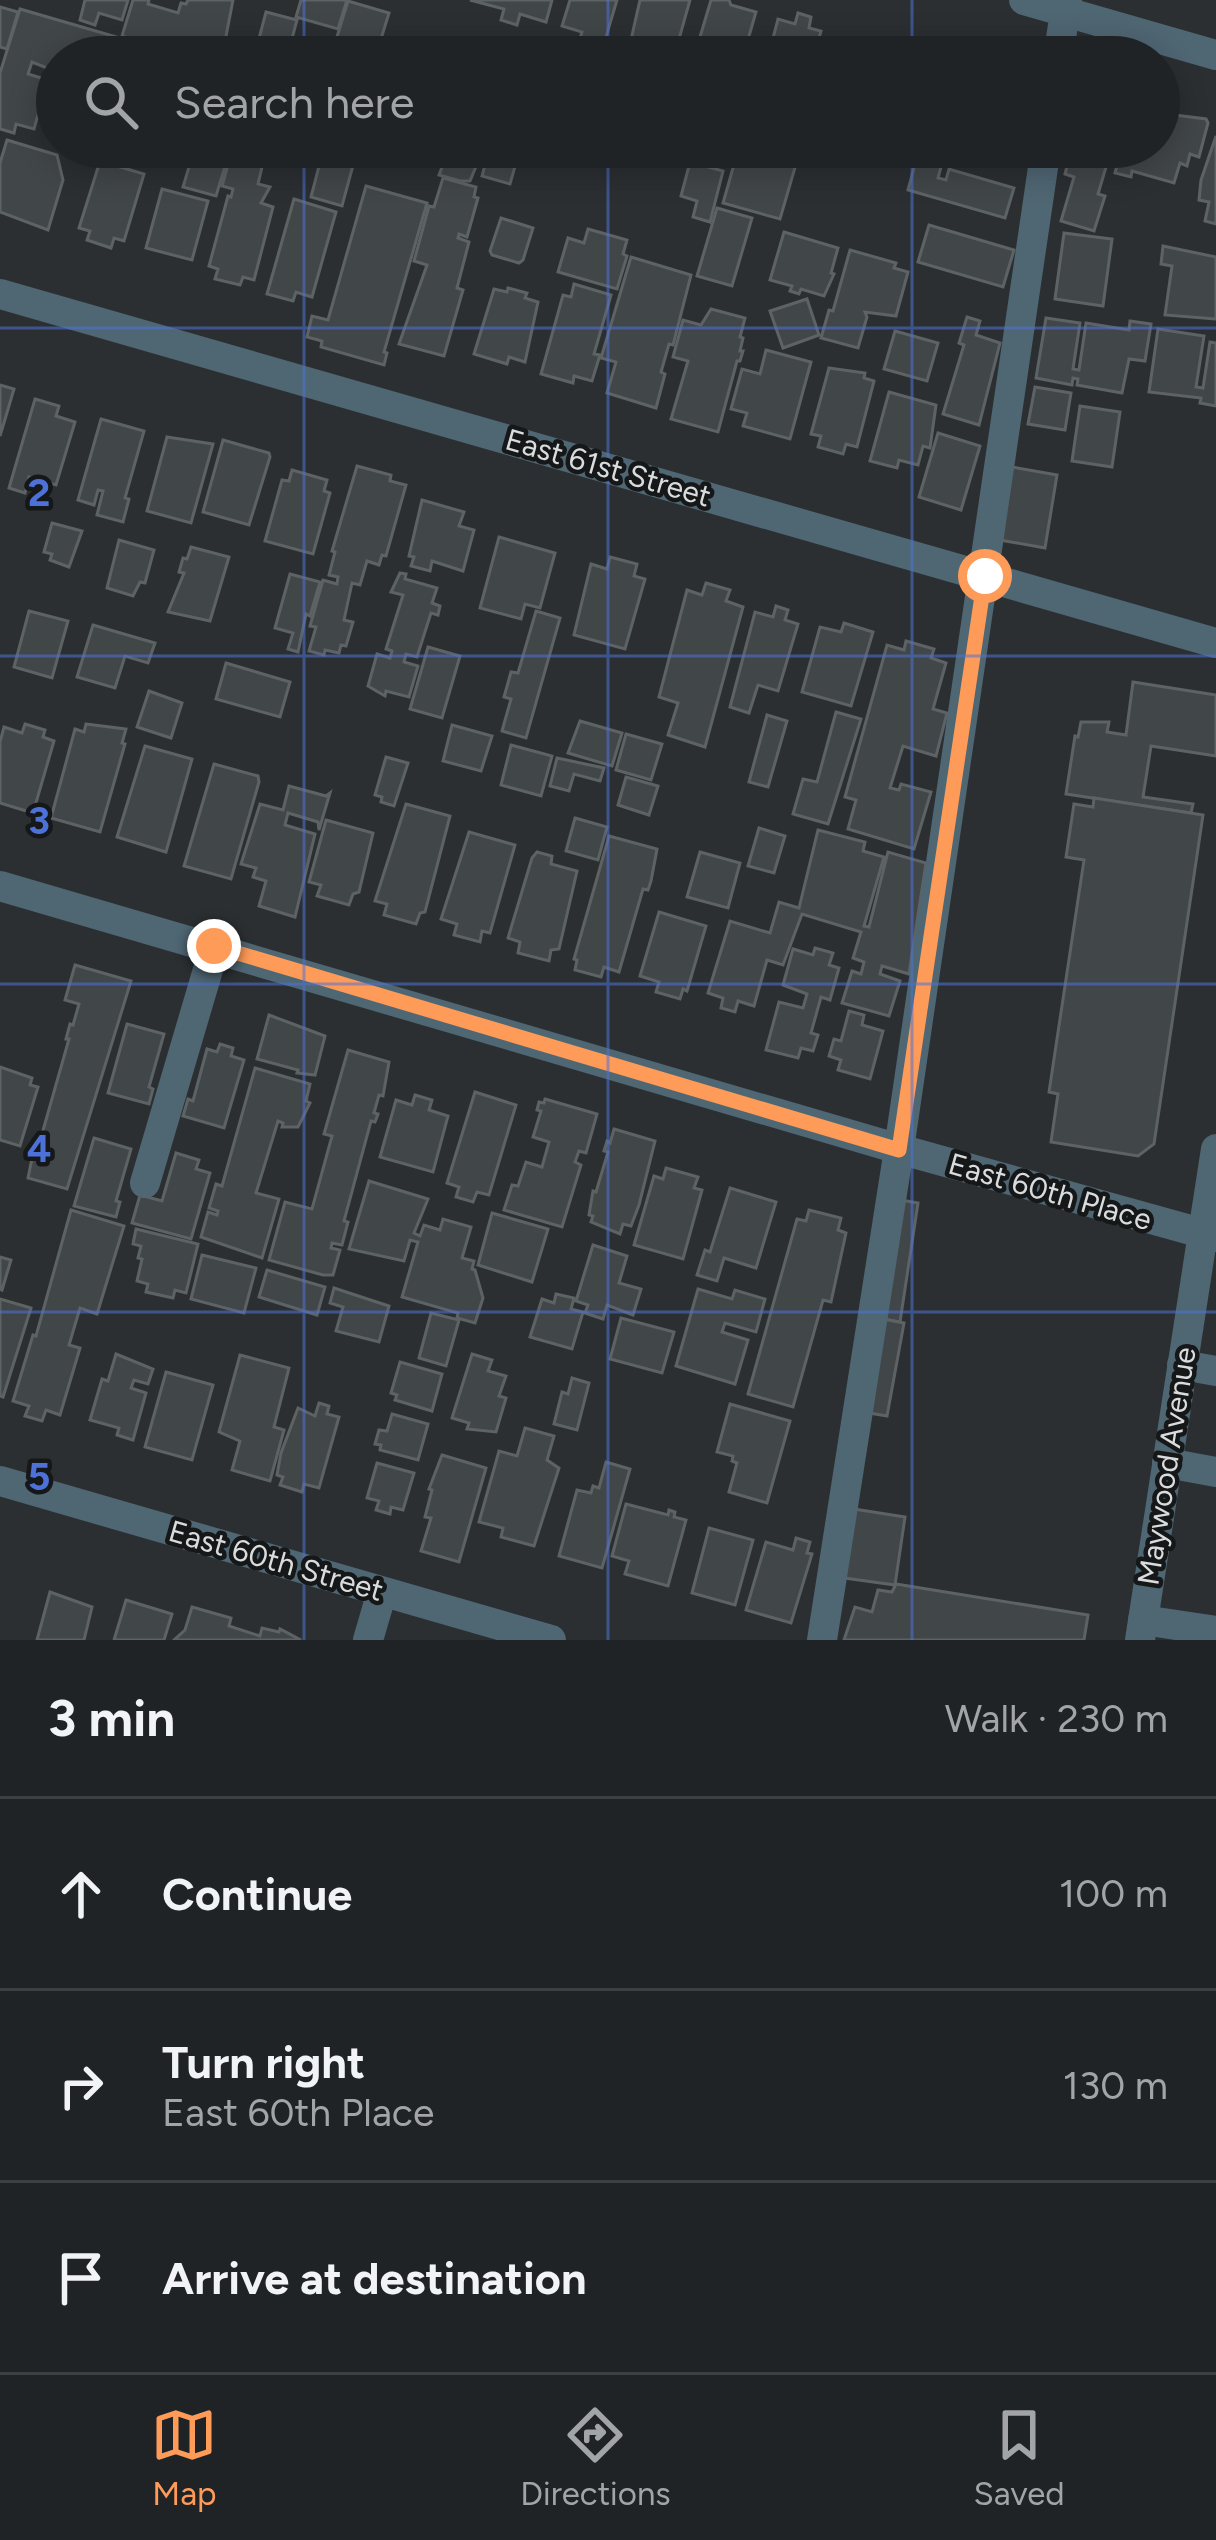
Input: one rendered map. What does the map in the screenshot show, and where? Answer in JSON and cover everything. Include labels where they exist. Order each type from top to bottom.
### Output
[{"type":"street","points":[[1024,0],[1066,6],[1158,36]]},
{"type":"street","points":[[1061,36],[1066,6]]},
{"type":"street","points":[[1180,43],[1216,55]]},
{"type":"street","points":[[822,1640],[1043,168]]},
{"type":"street","name":"East 61st Street","points":[[0,294],[1216,643]]},
{"type":"street","name":"East 60th Place","points":[[0,886],[1209,1236]]},
{"type":"street","points":[[145,1183],[214,946]]},
{"type":"street","name":"Maywood Avenue","points":[[1141,1630],[1182,1365],[1209,1236],[1216,1149]]},
{"type":"street","points":[[1182,1365],[1216,1370]]},
{"type":"street","points":[[1167,1463],[1216,1472]]},
{"type":"street","name":"East 60th Street","points":[[0,1481],[551,1640]]},
{"type":"street","points":[[368,1640],[382,1592]]},
{"type":"street","points":[[1141,1630],[1216,1631]]},
{"type":"building","points":[[85,0],[128,0],[122,20],[99,13],[95,25],[80,20]]},
{"type":"building","points":[[133,0],[149,0],[148,4],[178,13],[181,3],[188,0],[233,0],[226,36],[122,36]]},
{"type":"building","points":[[301,0],[347,0],[338,29],[296,17]]},
{"type":"building","points":[[470,0],[552,0],[546,22],[520,14],[517,25],[501,20],[504,9]]},
{"type":"building","points":[[570,0],[617,0],[606,36],[581,36],[582,32],[562,26]]},
{"type":"building","points":[[640,0],[690,0],[680,36],[632,36]]},
{"type":"building","points":[[711,0],[729,0],[731,5],[756,12],[749,36],[700,36]]},
{"type":"building","points":[[348,1],[389,13],[382,36],[337,36]]},
{"type":"building","points":[[0,7],[18,12],[7,49],[0,47]]},
{"type":"building","points":[[20,9],[113,36],[36,36],[36,64],[32,62],[28,74],[36,76],[34,129],[16,124],[14,133],[0,129],[0,73]]},
{"type":"building","points":[[266,12],[297,20],[293,36],[260,36]]},
{"type":"building","points":[[798,13],[811,17],[809,28],[821,31],[820,36],[774,36],[778,19],[795,24]]},
{"type":"building","points":[[1180,116],[1208,123],[1199,157],[1190,154],[1187,166],[1180,163]]},
{"type":"building","points":[[1216,136],[1216,224],[1205,221],[1209,202],[1199,200]]},
{"type":"building","points":[[7,140],[36,149],[36,168],[60,168],[63,180],[48,230],[0,212],[0,163]]},
{"type":"building","points":[[98,168],[144,174],[124,241],[114,238],[111,248],[87,240],[90,231],[79,228]]},
{"type":"building","points":[[189,168],[225,168],[216,196],[183,187]]},
{"type":"building","points":[[227,168],[262,168],[258,184],[270,187],[261,203],[273,207],[254,280],[243,277],[240,285],[215,279],[218,269],[209,266],[233,189],[222,186]]},
{"type":"building","points":[[319,168],[352,168],[342,206],[311,197]]},
{"type":"building","points":[[442,168],[475,168],[470,181],[439,175]]},
{"type":"building","points":[[484,168],[515,168],[510,184],[482,176]]},
{"type":"building","points":[[688,168],[723,171],[710,222],[693,217],[697,201],[681,196]]},
{"type":"building","points":[[733,168],[795,168],[780,219],[723,203]]},
{"type":"building","points":[[914,168],[941,168],[938,178],[946,180],[949,169],[1014,188],[1005,218],[908,190]]},
{"type":"building","points":[[1067,168],[1106,168],[1098,194],[1105,196],[1094,231],[1061,221],[1074,177],[1065,174]]},
{"type":"building","points":[[1116,168],[1178,168],[1174,183],[1132,171],[1131,177],[1115,173]]},
{"type":"building","points":[[443,178],[476,187],[474,197],[478,198],[467,237],[459,234],[458,238],[469,242],[457,288],[463,290],[444,356],[399,344],[427,265],[414,261],[429,206],[434,207]]},
{"type":"building","points":[[366,186],[427,203],[384,365],[321,347],[322,341],[307,337],[312,316],[328,320]]},
{"type":"building","points":[[162,189],[208,201],[192,260],[146,248]]},
{"type":"building","points":[[294,199],[336,212],[312,297],[296,292],[293,301],[267,294]]},
{"type":"building","points":[[717,208],[752,218],[732,286],[697,276]]},
{"type":"building","points":[[501,218],[533,228],[519,263],[490,251]]},
{"type":"building","points":[[929,225],[1014,250],[1003,287],[918,262]]},
{"type":"building","points":[[588,229],[627,240],[617,289],[558,272],[568,238],[584,243]]},
{"type":"building","points":[[784,232],[838,248],[824,296],[801,289],[799,294],[790,291],[792,286],[770,280]]},
{"type":"building","points":[[1064,233],[1112,239],[1103,306],[1055,299]]},
{"type":"building","points":[[1163,246],[1216,257],[1216,319],[1165,315],[1172,266],[1161,264]]},
{"type":"building","points":[[850,250],[896,263],[894,268],[908,272],[896,316],[865,312],[858,348],[821,338]]},
{"type":"building","points":[[631,257],[691,275],[661,372],[665,374],[656,408],[607,393],[616,362],[601,358]]},
{"type":"building","points":[[574,284],[611,295],[594,354],[600,355],[592,381],[574,376],[573,383],[541,374],[563,295],[571,297]]},
{"type":"building","points":[[508,288],[538,302],[525,362],[509,357],[507,364],[474,354],[494,289],[507,292]]},
{"type":"building","points":[[807,299],[819,335],[783,348],[770,311]]},
{"type":"building","points":[[711,309],[745,318],[740,337],[743,351],[718,432],[671,419],[688,361],[673,357],[683,320],[701,325]]},
{"type":"building","points":[[967,317],[980,321],[976,335],[1000,343],[979,425],[943,414],[964,345],[959,343]]},
{"type":"building","points":[[1046,318],[1080,323],[1073,369],[1079,370],[1086,323],[1129,330],[1130,321],[1151,324],[1145,361],[1129,359],[1122,393],[1077,385],[1078,379],[1073,378],[1072,385],[1036,378]]},
{"type":"building","points":[[1158,329],[1204,336],[1196,387],[1203,388],[1210,342],[1216,343],[1216,406],[1200,403],[1201,398],[1149,392]]},
{"type":"building","points":[[895,331],[938,343],[927,381],[884,369]]},
{"type":"building","points":[[766,350],[811,362],[790,439],[743,426],[747,413],[731,409],[742,369],[760,374]]},
{"type":"building","points":[[829,368],[865,373],[864,378],[874,381],[857,447],[846,444],[843,454],[818,447],[821,436],[811,434]]},
{"type":"building","points":[[0,385],[14,389],[0,436]]},
{"type":"building","points":[[1035,387],[1071,393],[1065,430],[1028,424]]},
{"type":"building","points":[[889,392],[936,405],[930,448],[923,446],[918,465],[899,460],[897,468],[870,461]]},
{"type":"building","points":[[35,399],[59,406],[56,416],[75,422],[56,485],[29,477],[25,493],[9,488]]},
{"type":"building","points":[[1080,406],[1120,412],[1112,467],[1072,461]]},
{"type":"building","points":[[101,419],[144,431],[123,522],[97,515],[103,491],[98,490],[94,505],[78,500]]},
{"type":"building","points":[[938,433],[980,446],[961,510],[919,497]]},
{"type":"building","points":[[167,437],[213,444],[191,523],[147,511]]},
{"type":"building","points":[[223,440],[269,453],[249,525],[203,512]]},
{"type":"building","points":[[357,466],[391,475],[390,481],[406,485],[386,556],[382,555],[379,565],[367,561],[360,585],[352,583],[344,620],[353,622],[346,646],[341,645],[339,653],[325,650],[324,655],[309,651],[316,627],[310,626],[323,580],[337,584],[338,577],[329,575],[332,551]]},
{"type":"building","points":[[1012,467],[1057,475],[1045,548],[1000,540]]},
{"type":"building","points":[[292,470],[327,480],[324,491],[330,493],[313,554],[265,541],[282,480],[289,481]]},
{"type":"building","points":[[422,500],[464,512],[459,526],[474,530],[463,571],[432,561],[430,571],[411,566],[414,557],[409,556]]},
{"type":"building","points":[[52,523],[82,531],[69,567],[50,560],[52,554],[44,552]]},
{"type":"building","points":[[499,537],[555,553],[540,608],[525,604],[521,619],[480,608]]},
{"type":"building","points":[[119,540],[154,550],[145,583],[140,582],[133,596],[107,588]]},
{"type":"building","points":[[191,547],[229,557],[210,621],[168,612],[184,573],[179,572],[183,558],[187,559]]},
{"type":"building","points":[[610,557],[637,564],[634,576],[645,579],[625,649],[574,635],[591,564],[607,569]]},
{"type":"building","points":[[400,573],[406,574],[405,579],[437,588],[432,603],[440,606],[438,615],[431,613],[417,657],[406,654],[404,662],[418,666],[409,697],[386,691],[385,696],[368,686],[377,654],[390,658],[392,651],[386,649],[403,595],[391,592]]},
{"type":"building","points":[[290,574],[320,582],[310,616],[306,614],[298,652],[288,649],[293,633],[275,628]]},
{"type":"building","points":[[706,583],[730,590],[726,601],[743,607],[705,747],[668,735],[678,703],[659,697],[687,590],[702,595]]},
{"type":"building","points":[[776,606],[788,610],[785,620],[798,624],[778,691],[758,685],[749,713],[730,707],[755,612],[773,617]]},
{"type":"building","points":[[29,611],[68,621],[52,678],[14,667]]},
{"type":"building","points":[[536,611],[560,618],[526,738],[502,731],[511,699],[504,697],[511,672],[518,673]]},
{"type":"building","points":[[844,623],[873,632],[851,706],[802,692],[820,627],[841,632]]},
{"type":"building","points":[[93,625],[155,643],[148,663],[125,656],[115,688],[77,677]]},
{"type":"building","points":[[906,641],[934,649],[931,658],[946,663],[933,709],[947,713],[936,756],[903,746],[890,788],[899,790],[901,784],[931,792],[914,849],[848,829],[856,800],[845,797],[887,645],[904,650]]},
{"type":"building","points":[[428,647],[460,656],[442,718],[410,709]]},
{"type":"building","points":[[226,663],[290,682],[280,717],[216,699]]},
{"type":"building","points":[[1133,682],[1216,695],[1216,756],[1151,746],[1143,797],[1193,804],[1191,813],[1066,794],[1081,722],[1109,722],[1107,732],[1126,735]]},
{"type":"building","points":[[149,691],[182,703],[171,738],[137,727]]},
{"type":"building","points":[[836,712],[861,719],[828,824],[793,814],[803,779],[817,782]]},
{"type":"building","points":[[767,715],[787,721],[768,787],[749,782]]},
{"type":"building","points":[[580,721],[622,733],[612,766],[568,753]]},
{"type":"building","points":[[25,724],[45,730],[43,737],[54,741],[33,813],[0,803],[4,727],[22,733]]},
{"type":"building","points":[[86,724],[126,729],[100,832],[51,818],[75,729],[84,732]]},
{"type":"building","points":[[452,725],[492,736],[481,771],[443,761]]},
{"type":"building","points":[[626,734],[662,744],[651,780],[616,770]]},
{"type":"building","points":[[511,745],[552,756],[541,796],[501,785]]},
{"type":"building","points":[[145,746],[192,759],[166,852],[117,837]]},
{"type":"building","points":[[386,757],[408,763],[394,806],[375,795]]},
{"type":"building","points":[[557,758],[604,768],[600,781],[574,774],[569,791],[550,786]]},
{"type":"building","points":[[214,764],[258,776],[259,782],[231,879],[184,866]]},
{"type":"building","points":[[626,777],[658,786],[649,815],[618,805]]},
{"type":"building","points":[[289,786],[326,796],[330,793],[319,830],[318,822],[288,813],[285,825],[315,834],[295,917],[259,906],[266,881],[253,877],[256,868],[241,864],[260,804],[283,810]]},
{"type":"building","points":[[1094,798],[1203,815],[1154,1144],[1138,1156],[1051,1142],[1058,1094],[1049,1092],[1084,860],[1066,857],[1074,804],[1093,807]]},
{"type":"building","points":[[406,804],[450,816],[425,912],[416,924],[384,915],[387,904],[375,901]]},
{"type":"building","points":[[575,818],[607,827],[598,860],[566,851]]},
{"type":"building","points":[[326,820],[373,833],[359,892],[349,905],[317,896],[321,885],[309,882]]},
{"type":"building","points":[[759,828],[785,836],[774,873],[748,866]]},
{"type":"building","points":[[818,830],[865,842],[863,851],[884,857],[864,926],[869,927],[888,852],[926,863],[909,974],[882,966],[880,974],[900,981],[889,1016],[842,1003],[852,971],[861,974],[864,962],[853,958],[861,932],[802,914],[783,965],[767,960],[754,1006],[738,1001],[735,1012],[721,1008],[723,998],[708,993],[730,921],[770,933],[779,902],[799,908]]},
{"type":"building","points":[[469,832],[515,845],[490,933],[482,931],[480,942],[454,935],[457,924],[441,919]]},
{"type":"building","points":[[609,836],[657,849],[651,881],[648,890],[643,889],[619,972],[604,967],[601,977],[575,970],[574,959]]},
{"type":"building","points":[[537,852],[552,856],[551,864],[577,871],[559,949],[551,950],[549,961],[518,953],[520,942],[508,938]]},
{"type":"building","points":[[700,852],[740,863],[728,908],[687,897]]},
{"type":"building","points":[[659,912],[706,926],[687,991],[683,989],[680,999],[656,992],[659,982],[640,976]]},
{"type":"building","points":[[815,948],[833,953],[829,965],[839,968],[830,1000],[821,997],[811,1033],[818,1035],[813,1051],[801,1048],[798,1058],[766,1050],[779,1002],[803,1008],[807,994],[783,985],[793,949],[813,955]]},
{"type":"building","points":[[75,965],[131,981],[67,1189],[28,1178],[79,1004],[65,1000]]},
{"type":"building","points":[[849,1011],[864,1015],[862,1025],[883,1031],[870,1079],[838,1070],[841,1060],[829,1056],[834,1039],[841,1041]]},
{"type":"building","points":[[269,1015],[325,1036],[315,1075],[257,1059]]},
{"type":"building","points":[[127,1024],[164,1034],[149,1104],[108,1093]]},
{"type":"building","points":[[220,1044],[233,1048],[231,1056],[244,1060],[224,1128],[183,1116],[188,1099],[193,1101],[207,1049],[217,1052]]},
{"type":"building","points":[[348,1050],[389,1062],[344,1221],[348,1222],[342,1245],[332,1243],[331,1248],[340,1250],[333,1275],[323,1275],[269,1260],[285,1202],[312,1209],[332,1136],[324,1134]]},
{"type":"building","points":[[0,1067],[32,1078],[30,1085],[38,1087],[20,1146],[0,1140]]},
{"type":"building","points":[[255,1068],[310,1084],[306,1101],[310,1103],[298,1127],[282,1127],[278,1121],[256,1193],[279,1199],[262,1258],[201,1237],[208,1212],[217,1215],[218,1211],[209,1208],[216,1184],[222,1186]]},
{"type":"building","points":[[475,1092],[516,1105],[489,1195],[477,1192],[473,1202],[456,1197],[459,1187],[447,1183]]},
{"type":"building","points":[[415,1095],[432,1100],[429,1110],[448,1116],[433,1172],[380,1157],[396,1100],[412,1105]]},
{"type":"building","points":[[545,1099],[597,1114],[586,1153],[579,1151],[575,1162],[581,1165],[562,1227],[504,1210],[526,1162],[542,1167],[549,1142],[533,1137],[539,1102]]},
{"type":"building","points":[[614,1129],[655,1141],[639,1205],[631,1226],[623,1224],[620,1234],[591,1222],[589,1215]]},
{"type":"building","points":[[94,1138],[131,1149],[116,1217],[74,1206]]},
{"type":"building","points":[[176,1153],[199,1160],[196,1169],[210,1173],[191,1239],[132,1223],[140,1195],[162,1201]]},
{"type":"building","points":[[666,1168],[698,1177],[694,1188],[702,1190],[683,1259],[634,1245],[654,1176],[663,1179]]},
{"type":"building","points":[[369,1181],[428,1199],[414,1233],[420,1236],[424,1225],[440,1230],[443,1219],[471,1227],[462,1258],[474,1261],[472,1269],[483,1298],[475,1323],[457,1318],[458,1313],[402,1297],[418,1242],[410,1240],[404,1261],[349,1249]]},
{"type":"building","points":[[730,1188],[776,1202],[756,1268],[724,1258],[717,1281],[697,1275],[705,1250],[710,1252]]},
{"type":"building","points":[[901,1200],[918,1203],[900,1322],[883,1319]]},
{"type":"building","points":[[71,1210],[124,1226],[97,1314],[80,1308],[69,1345],[80,1348],[60,1415],[46,1410],[42,1421],[25,1416],[29,1406],[13,1401]]},
{"type":"building","points":[[809,1210],[841,1218],[838,1230],[846,1233],[831,1302],[823,1300],[793,1407],[748,1394],[797,1219],[806,1221]]},
{"type":"building","points":[[492,1213],[548,1229],[532,1282],[478,1265]]},
{"type":"building","points":[[136,1229],[198,1244],[186,1293],[175,1290],[173,1298],[146,1292],[148,1284],[137,1281],[142,1259],[138,1258],[141,1246],[133,1244]]},
{"type":"building","points":[[593,1245],[627,1256],[619,1283],[641,1289],[633,1315],[607,1305],[603,1319],[585,1313],[588,1305],[576,1301]]},
{"type":"building","points":[[202,1255],[256,1268],[244,1313],[191,1299]]},
{"type":"building","points":[[0,1257],[11,1260],[2,1290],[0,1289]]},
{"type":"building","points":[[267,1270],[325,1287],[317,1315],[259,1297]]},
{"type":"building","points":[[334,1288],[389,1306],[379,1342],[336,1331],[343,1307],[330,1303]]},
{"type":"building","points":[[698,1289],[732,1299],[735,1290],[765,1299],[756,1332],[725,1323],[722,1332],[748,1340],[735,1384],[676,1366]]},
{"type":"building","points":[[556,1294],[574,1298],[571,1309],[583,1312],[572,1349],[530,1337],[542,1299],[554,1303]]},
{"type":"building","points":[[0,1299],[31,1308],[3,1397],[0,1396]]},
{"type":"building","points":[[431,1313],[459,1320],[446,1366],[419,1358]]},
{"type":"building","points":[[621,1318],[674,1332],[662,1373],[610,1359]]},
{"type":"building","points":[[883,1319],[904,1323],[887,1416],[869,1413]]},
{"type":"building","points":[[116,1354],[153,1369],[148,1384],[134,1380],[131,1388],[146,1393],[133,1440],[117,1435],[119,1428],[90,1420],[102,1379],[108,1381]]},
{"type":"building","points":[[472,1354],[492,1360],[488,1371],[506,1376],[499,1396],[506,1398],[496,1432],[467,1429],[469,1423],[452,1418]]},
{"type":"building","points":[[240,1355],[289,1368],[274,1427],[284,1430],[270,1481],[232,1470],[240,1441],[219,1432]]},
{"type":"building","points":[[400,1362],[442,1374],[432,1411],[395,1400],[397,1395],[391,1393]]},
{"type":"building","points":[[166,1372],[213,1385],[192,1460],[145,1447]]},
{"type":"building","points":[[572,1378],[589,1383],[577,1430],[554,1424],[562,1392],[568,1394]]},
{"type":"building","points":[[319,1403],[329,1406],[327,1414],[339,1417],[319,1488],[304,1484],[302,1492],[280,1485],[281,1453],[298,1408],[315,1416]]},
{"type":"building","points":[[730,1404],[790,1421],[767,1503],[729,1492],[737,1463],[733,1456],[717,1452]]},
{"type":"building","points":[[392,1414],[428,1424],[418,1460],[380,1450],[381,1445],[375,1444],[379,1430],[387,1431]]},
{"type":"building","points":[[525,1428],[554,1436],[547,1460],[559,1468],[534,1546],[501,1537],[503,1528],[479,1522],[499,1451],[517,1456]]},
{"type":"building","points":[[442,1455],[486,1468],[459,1562],[421,1551],[431,1518],[425,1517],[429,1489]]},
{"type":"building","points":[[606,1462],[630,1469],[602,1568],[559,1556],[577,1490],[591,1493],[593,1486],[599,1488]]},
{"type":"building","points":[[377,1463],[414,1473],[403,1510],[391,1507],[390,1514],[376,1510],[379,1501],[367,1498]]},
{"type":"building","points":[[626,1504],[668,1515],[669,1510],[686,1520],[668,1586],[625,1574],[629,1561],[612,1556]]},
{"type":"building","points":[[854,1509],[905,1517],[895,1585],[844,1578]]},
{"type":"building","points":[[709,1528],[753,1540],[735,1605],[692,1593]]},
{"type":"building","points":[[796,1538],[810,1542],[807,1553],[812,1554],[791,1623],[746,1610],[766,1542],[793,1550]]},
{"type":"building","points":[[896,1584],[1088,1615],[1084,1640],[844,1640],[855,1607],[872,1612],[878,1590],[892,1592]]},
{"type":"building","points":[[50,1592],[92,1607],[84,1640],[37,1640]]},
{"type":"building","points":[[126,1600],[172,1614],[164,1640],[114,1640]]},
{"type":"building","points":[[192,1607],[231,1618],[229,1626],[260,1636],[262,1628],[280,1629],[301,1640],[174,1640],[185,1630]]},
{"type":"route","points":[[214,946],[899,1150],[985,576]]}]
